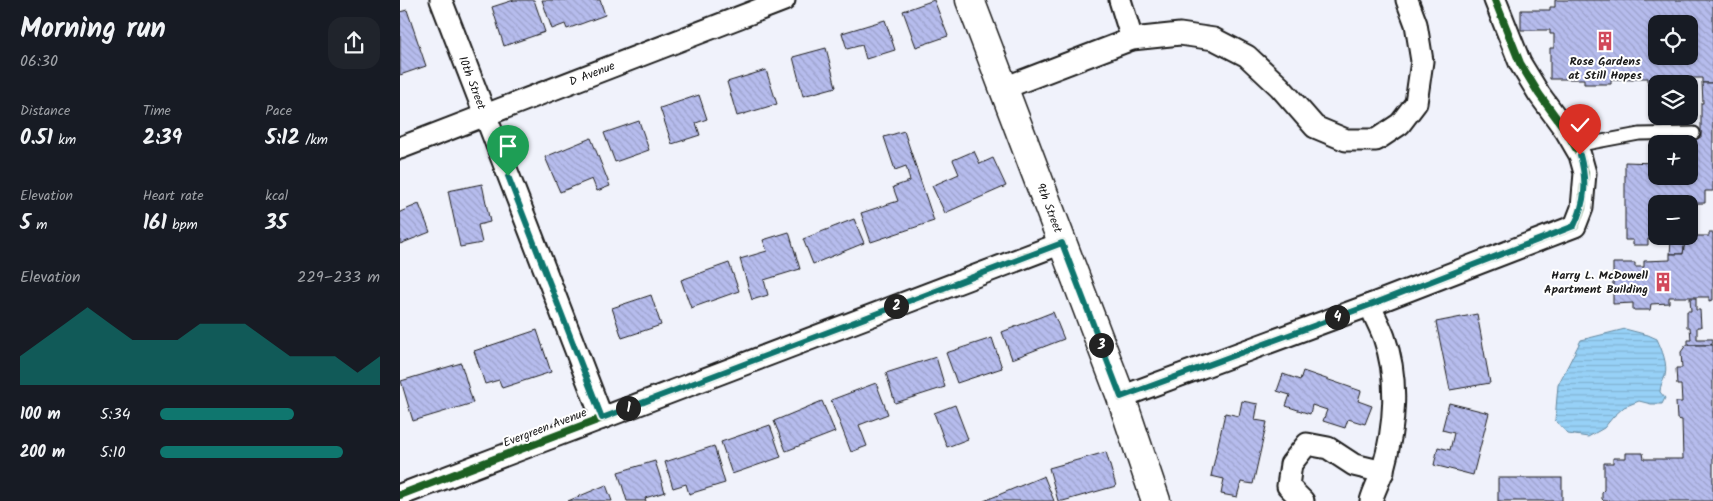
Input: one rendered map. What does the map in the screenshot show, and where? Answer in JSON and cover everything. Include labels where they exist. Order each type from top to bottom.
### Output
[{"type":"main road","name":"9th Street","points":[[970,0],[1121,397],[1156,501]]},
{"type":"street","name":"10th Street","points":[[441,0],[602,418]]},
{"type":"street","name":"D Avenue","points":[[400,148],[784,0]]},
{"type":"street","points":[[1120,0],[1132,39]]},
{"type":"street","points":[[1004,88],[1132,39],[1180,34],[1214,39],[1247,56],[1280,87],[1315,127],[1346,140],[1376,140],[1400,124],[1416,103],[1422,61],[1416,24],[1407,0]]},
{"type":"street","points":[[1121,397],[1370,305],[1574,226],[1582,208],[1585,173],[1580,155],[1538,94],[1520,63],[1495,0]]},
{"type":"street","name":"Evergreen Avenue","points":[[400,495],[1062,243]]},
{"type":"street","points":[[1370,305],[1384,337],[1393,381],[1394,405],[1391,440],[1383,472],[1371,501]]},
{"type":"street","points":[[1303,501],[1288,486],[1291,464],[1307,444],[1328,448],[1354,465],[1383,472]]},
{"type":"lane","points":[[1575,146],[1640,134],[1694,133]]},
{"type":"water","points":[[1625,329],[1657,339],[1663,352],[1666,367],[1660,390],[1665,398],[1662,404],[1639,401],[1624,407],[1604,428],[1588,437],[1568,434],[1555,420],[1558,385],[1581,340]]},
{"type":"building","points":[[514,0],[534,0],[545,32],[504,46],[492,7]]},
{"type":"building","points":[[542,0],[600,0],[605,15],[567,29],[565,24],[552,29]]},
{"type":"building","points":[[934,0],[948,36],[916,47],[903,11]]},
{"type":"building","name":"Rose Gardens at Still Hopes","points":[[1555,0],[1713,0],[1713,83],[1702,83],[1702,78],[1698,78],[1698,75],[1648,75],[1648,78],[1633,80],[1611,79],[1611,84],[1584,84],[1584,79],[1550,79],[1550,48],[1554,48],[1554,34],[1550,34],[1550,30],[1521,30],[1521,10],[1550,10],[1550,7],[1555,7]]},
{"type":"building","points":[[407,10],[426,66],[400,75],[400,12]]},
{"type":"building","points":[[885,20],[895,50],[866,59],[862,45],[847,49],[842,33]]},
{"type":"building","points":[[826,48],[836,87],[803,96],[793,57]]},
{"type":"building","points":[[766,70],[777,104],[737,116],[727,82]]},
{"type":"building","points":[[1702,83],[1713,83],[1713,191],[1705,191],[1705,203],[1698,203],[1698,195],[1648,195],[1648,245],[1633,245],[1633,240],[1625,240],[1625,162],[1648,163],[1648,185],[1698,185],[1698,137],[1701,137],[1701,103],[1703,103]]},
{"type":"building","points":[[699,95],[707,119],[696,123],[700,135],[672,144],[660,108]]},
{"type":"building","points":[[639,121],[649,150],[615,162],[604,133]]},
{"type":"building","points":[[904,131],[934,221],[871,242],[861,213],[898,201],[893,187],[910,181],[906,166],[895,170],[884,137]]},
{"type":"building","points":[[591,138],[610,186],[597,191],[592,179],[560,192],[545,157]]},
{"type":"building","points":[[974,151],[980,164],[993,158],[1006,186],[945,213],[932,186],[959,174],[953,160]]},
{"type":"building","points":[[482,184],[490,222],[478,225],[482,243],[460,247],[448,191]]},
{"type":"building","points":[[419,204],[430,232],[400,244],[400,212]]},
{"type":"building","points":[[854,219],[864,243],[813,264],[803,239]]},
{"type":"building","points":[[789,232],[800,269],[764,280],[768,295],[752,300],[740,259],[767,251],[763,240]]},
{"type":"building","name":"Harry L. McDowell Apartment Building","points":[[1709,233],[1713,233],[1713,300],[1709,301],[1709,297],[1669,297],[1669,303],[1651,304],[1650,310],[1633,310],[1633,303],[1613,304],[1613,263],[1635,263],[1635,267],[1644,267],[1644,261],[1670,260],[1670,254],[1683,254],[1684,245],[1698,245],[1698,236],[1709,236]]},
{"type":"building","points":[[1671,245],[1684,245],[1683,254],[1670,254]]},
{"type":"building","points":[[729,263],[739,291],[691,308],[681,280]]},
{"type":"building","points":[[651,295],[661,325],[622,338],[612,308]]},
{"type":"building","points":[[1690,298],[1696,298],[1696,310],[1700,310],[1701,327],[1697,327],[1697,339],[1713,339],[1712,345],[1688,345],[1688,340],[1691,340],[1690,327],[1687,327],[1687,311],[1691,311]]},
{"type":"building","points":[[1053,312],[1064,339],[1012,359],[1002,332]]},
{"type":"building","points":[[1477,314],[1490,383],[1450,390],[1436,322]]},
{"type":"building","points":[[537,330],[551,372],[502,388],[499,380],[485,384],[474,351]]},
{"type":"building","points":[[992,338],[1002,368],[957,383],[946,353]]},
{"type":"building","points":[[1686,345],[1713,345],[1713,501],[1604,501],[1602,499],[1602,492],[1604,490],[1604,463],[1613,463],[1613,458],[1626,458],[1626,453],[1643,453],[1644,459],[1683,459],[1682,420],[1677,419],[1676,402],[1682,402],[1681,385],[1677,385],[1676,368],[1682,368],[1681,352]]},
{"type":"building","points":[[936,357],[945,387],[895,403],[886,373]]},
{"type":"building","points":[[461,363],[473,403],[413,421],[401,381]]},
{"type":"building","points":[[1303,371],[1361,391],[1358,401],[1372,406],[1365,424],[1348,419],[1345,428],[1323,421],[1327,410],[1312,405],[1310,414],[1286,406],[1290,395],[1277,391],[1283,374],[1300,380]]},
{"type":"building","points":[[876,383],[888,414],[859,425],[867,446],[851,452],[831,400]]},
{"type":"building","points":[[822,401],[835,432],[786,451],[774,421]]},
{"type":"building","points":[[1242,401],[1258,404],[1255,420],[1267,422],[1253,484],[1241,482],[1237,497],[1221,494],[1224,479],[1211,476],[1225,413],[1239,416]]},
{"type":"building","points":[[1449,403],[1489,413],[1473,475],[1434,465],[1438,447],[1450,450],[1454,433],[1442,430]]},
{"type":"building","points":[[955,405],[968,439],[947,447],[934,413]]},
{"type":"building","points":[[770,425],[781,457],[732,474],[721,442]]},
{"type":"building","points":[[714,446],[725,483],[689,494],[686,484],[673,488],[665,462]]},
{"type":"building","points":[[1106,452],[1116,486],[1058,501],[1049,468]]},
{"type":"building","points":[[655,461],[665,492],[645,498],[646,501],[627,501],[618,472]]},
{"type":"building","points":[[1044,476],[1054,501],[984,501]]},
{"type":"building","points":[[1498,478],[1562,478],[1562,501],[1498,501]]},
{"type":"building","points":[[606,485],[612,501],[568,501]]},
{"type":"cycle path","points":[[1121,397],[1370,305],[1575,226],[1582,208],[1585,173],[1580,155],[1520,63],[1495,0]]},
{"type":"cycle path","points":[[400,495],[1062,243]]},
{"type":"place","name":"Rose Gardens at Still Hopes","points":[[1605,41]]},
{"type":"place","name":"Harry L. McDowell Apartment Building","points":[[1663,282]]},
{"type":"route","points":[[508,176],[602,418],[1062,243],[1121,397],[1370,305],[1574,226],[1582,208],[1585,173],[1580,155]]}]
